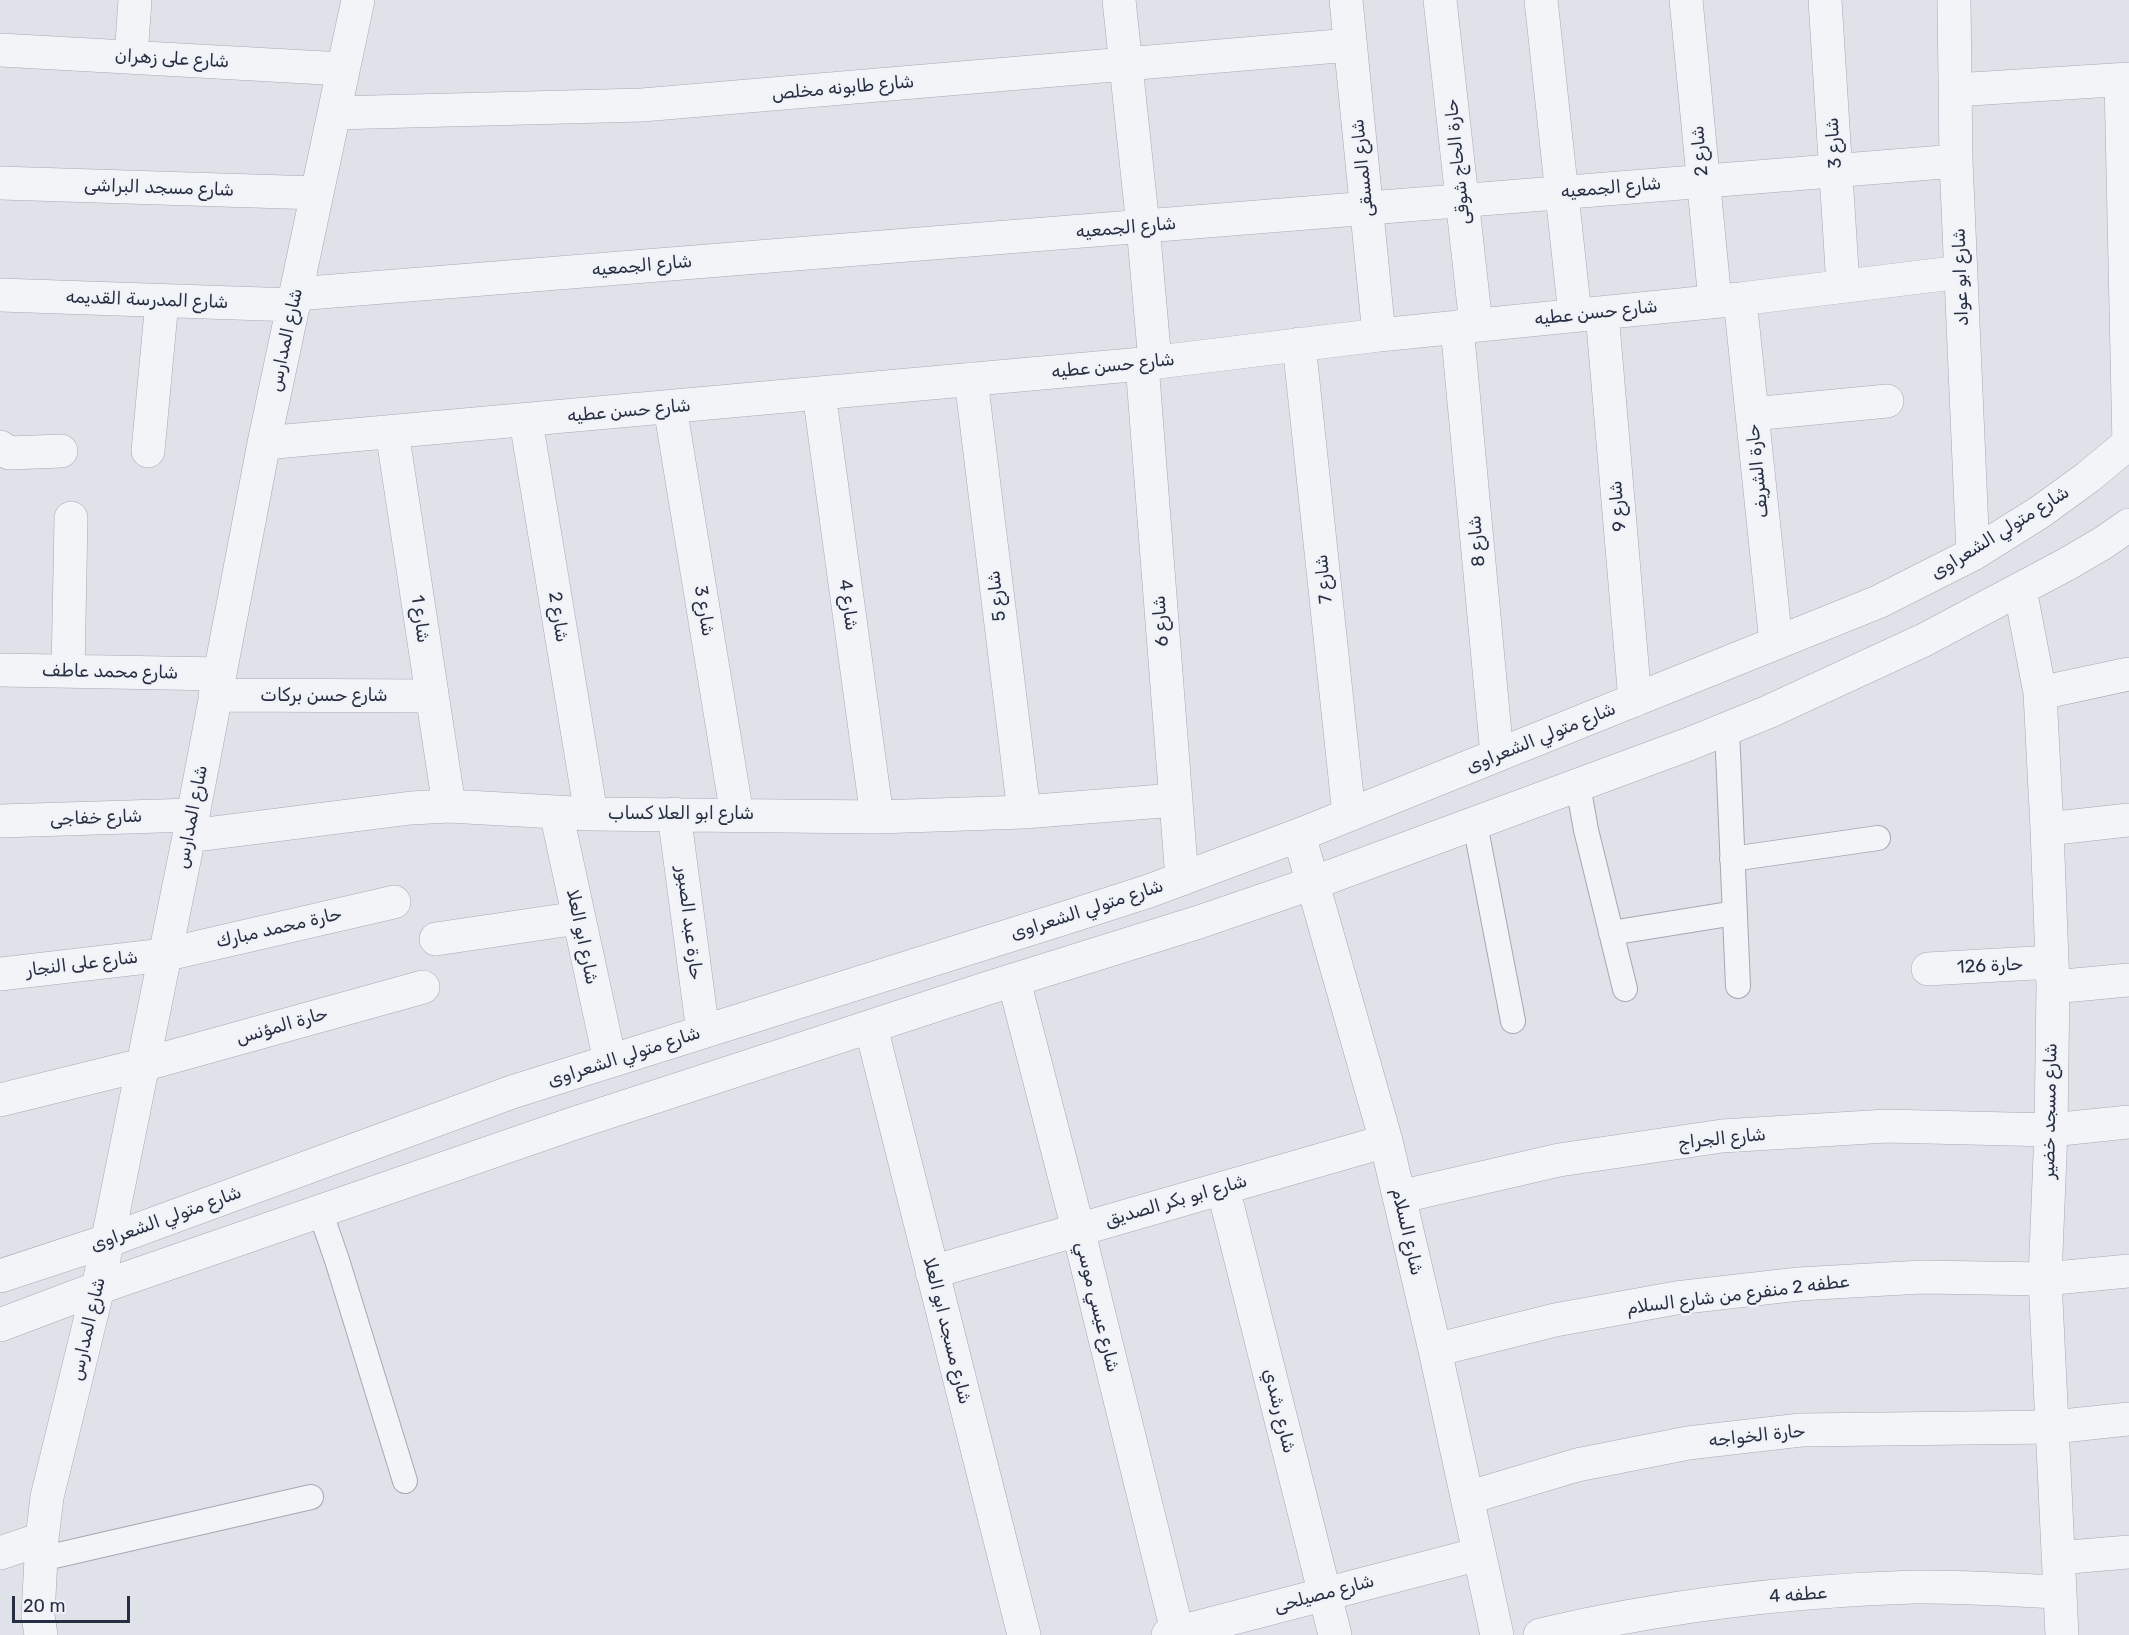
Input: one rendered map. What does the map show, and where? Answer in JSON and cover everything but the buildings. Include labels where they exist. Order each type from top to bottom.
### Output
[{"type":"street","points":[[131,57],[135,0]]},
{"type":"street","name":"شارع المدارس","points":[[41,1635],[38,1616],[41,1549],[47,1497],[98,1288],[264,443],[358,0]]},
{"type":"street","name":"شارع 6","points":[[1119,0],[1143,226],[1148,363],[1182,879]]},
{"type":"street","name":"شارع المسقى","points":[[1346,0],[1379,335]]},
{"type":"street","name":"حارة الحاج شوقى","points":[[1440,0],[1462,200],[1467,326]]},
{"type":"street","name":"شارع 9","points":[[1542,0],[1562,192],[1588,314],[1635,700]]},
{"type":"street","name":"شارع 2","points":[[1686,0],[1703,181],[1727,300]]},
{"type":"street","name":"شارع 3","points":[[1825,0],[1843,286]]},
{"type":"street","name":"شارع ابو عواد","points":[[1954,0],[1956,161],[1973,554]]},
{"type":"street","name":"شارع طابونه مخلص","points":[[334,113],[642,105],[1350,45]]},
{"type":"street","name":"شارع على زهران","points":[[0,50],[344,69]]},
{"type":"street","points":[[1955,90],[2125,80],[2128,444]]},
{"type":"street","name":"شارع الجمعيه","points":[[295,300],[1143,226],[1956,161]]},
{"type":"street","name":"شارع مسجد البراشى","points":[[0,183],[317,193]]},
{"type":"street","name":"شارع حسن عطيه","points":[[264,443],[1148,363],[1379,335],[1727,300],[1961,272]]},
{"type":"street","name":"شارع المدرسة القديمه","points":[[0,296],[162,301],[295,300]]},
{"type":"street","name":"حارة الشريف","points":[[1727,300],[1752,414],[1776,643]]},
{"type":"street","points":[[148,451],[162,301]]},
{"type":"street","name":"شارع 8","points":[[1467,326],[1497,755]]},
{"type":"street","name":"شارع 7","points":[[1299,344],[1349,815]]},
{"type":"street","name":"شارع 5","points":[[971,379],[1024,812]]},
{"type":"street","name":"شارع 4","points":[[819,393],[878,817]]},
{"type":"street","points":[[1752,414],[1887,401]]},
{"type":"street","name":"شارع 3","points":[[670,407],[737,815]]},
{"type":"street","name":"شارع 2","points":[[525,421],[591,814]]},
{"type":"street","name":"شارع 1","points":[[392,431],[449,806]]},
{"type":"street","name":"شارع متولي الشعراوى","points":[[0,1276],[107,1241],[512,1092],[1065,918],[1182,879],[1299,835],[1878,602],[1973,554],[2040,512],[2128,444]]},
{"type":"street","points":[[0,447],[9,453],[61,451]]},
{"type":"street","points":[[68,671],[72,518]]},
{"type":"street","points":[[0,1325],[98,1288],[575,1123],[1178,929],[1475,824],[1727,729],[1846,678],[1924,640],[2094,549],[2129,525]]},
{"type":"street","name":"شارع مسجد خضير","points":[[2020,589],[2040,693],[2047,829],[2052,975],[2051,1130],[2045,1279],[2062,1635]]},
{"type":"street","name":"شارع محمد عاطف","points":[[0,670],[68,671],[218,685]]},
{"type":"street","points":[[2040,693],[2129,674]]},
{"type":"street","name":"شارع حسن بركات","points":[[218,685],[432,696]]},
{"type":"street","name":"شارع ابو العلا كساب","points":[[190,826],[449,806],[591,814],[878,817],[1024,812],[1175,800]]},
{"type":"street","name":"شارع ابو العلا","points":[[556,812],[610,1061]]},
{"type":"street","name":"حارة عبد الصبور","points":[[674,814],[703,1032]]},
{"type":"street","points":[[2047,829],[2129,820]]},
{"type":"street","name":"شارع خفاجى","points":[[0,821],[190,826]]},
{"type":"street","name":"شارع السلام","points":[[1299,835],[1386,1141],[1435,1350],[1497,1635]]},
{"type":"street","name":"حارة محمد مبارك","points":[[164,955],[394,902]]},
{"type":"street","points":[[436,939],[578,918]]},
{"type":"street","name":"شارع على النجار","points":[[0,974],[164,955]]},
{"type":"street","name":"حارة 126","points":[[1928,969],[2129,980]]},
{"type":"street","name":"شارع عيسي موسي","points":[[1014,981],[1078,1229],[1174,1634]]},
{"type":"street","name":"حارة المؤنس","points":[[0,1100],[142,1065],[423,987]]},
{"type":"street","name":"شارع مسجد ابو العلا","points":[[871,1026],[1024,1635]]},
{"type":"street","name":"شارع الجراج","points":[[1399,1197],[1559,1160],[1722,1136],[1887,1126],[2051,1130],[2129,1122]]},
{"type":"street","name":"شارع ابو بكر الصديق","points":[[932,1272],[1386,1141]]},
{"type":"street","name":"شارع رشدي","points":[[1223,1188],[1335,1635]]},
{"type":"street","name":"عطفه 2 منفرع من شارع السلام","points":[[1435,1350],[1555,1320],[1687,1297],[1799,1284],[1899,1278],[2045,1279],[2129,1271]]},
{"type":"street","name":"حارة الخواجه","points":[[1467,1498],[1577,1465],[1688,1443],[1801,1430],[2053,1427],[2129,1419]]},
{"type":"street","points":[[0,1553],[41,1549]]},
{"type":"street","points":[[2058,1558],[2129,1552]]},
{"type":"street","name":"شارع مصيلحى","points":[[1174,1634],[1479,1554]]},
{"type":"street","name":"عطفه 4","points":[[1540,1635],[1630,1625],[1772,1596],[1903,1588],[2059,1592]]},
{"type":"lane","points":[[1727,729],[1738,986]]},
{"type":"lane","points":[[1578,785],[1586,830],[1625,989]]},
{"type":"lane","points":[[1475,824],[1513,1021]]},
{"type":"lane","points":[[1732,859],[1878,838]]},
{"type":"lane","points":[[1611,933],[1734,913]]},
{"type":"lane","points":[[320,1211],[405,1481]]},
{"type":"lane","points":[[41,1549],[311,1497]]}]
